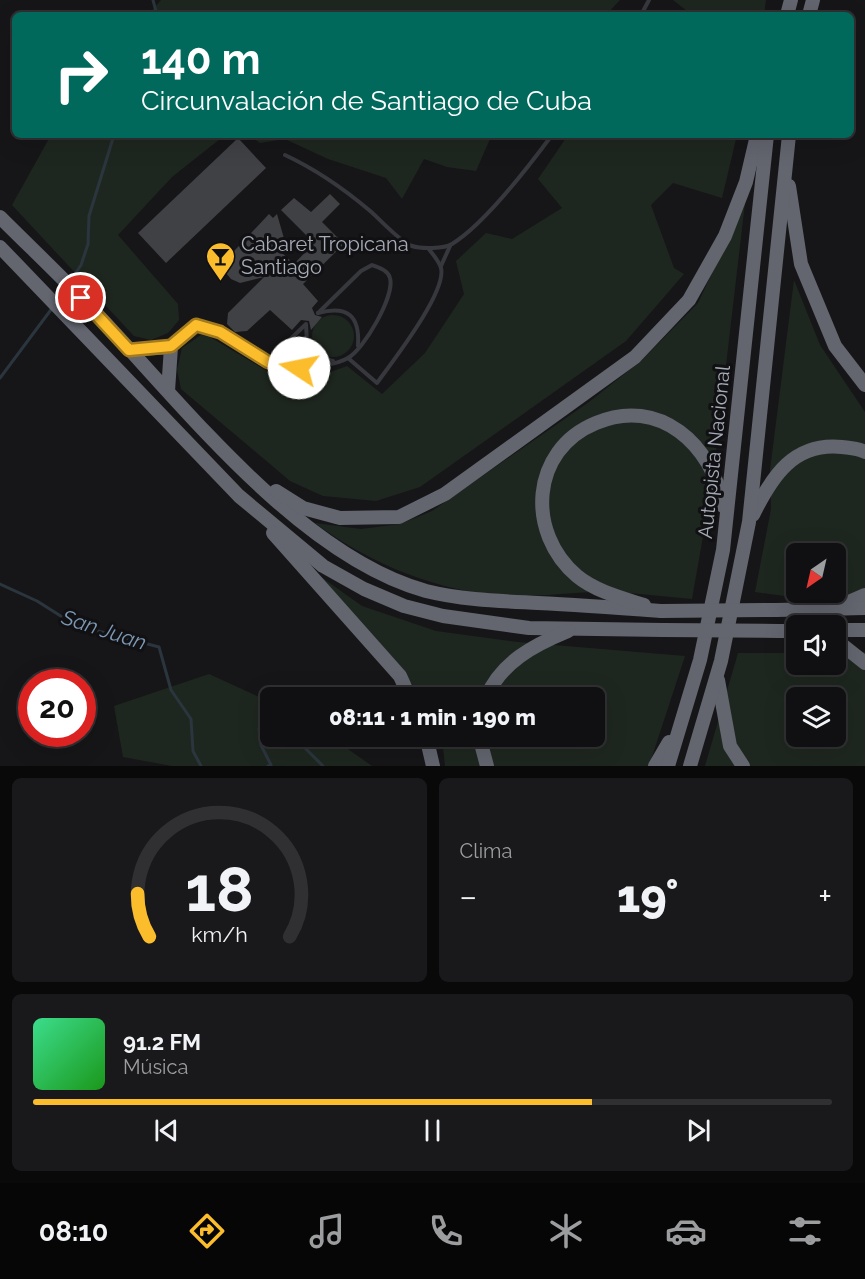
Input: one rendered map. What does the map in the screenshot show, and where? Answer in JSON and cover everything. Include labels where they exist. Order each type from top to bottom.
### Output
[{"type":"highway","points":[[249,474],[303,508],[340,518],[399,517],[445,494],[635,357],[689,300],[725,236],[746,182],[756,138]]},
{"type":"highway","name":"Autopista Nacional","points":[[668,766],[700,660],[723,550],[767,138]]},
{"type":"highway","name":"Autopista Nacional","points":[[690,766],[717,673],[749,522],[789,138]]},
{"type":"highway","points":[[786,156],[801,264],[835,346],[865,386]]},
{"type":"highway","points":[[0,217],[97,314],[249,474],[306,528],[352,558],[390,578],[427,591],[484,600],[661,611],[865,608]]},
{"type":"highway","points":[[0,247],[239,496],[400,676],[405,687]]},
{"type":"highway","points":[[129,350],[171,346],[168,391]]},
{"type":"highway","points":[[661,611],[611,594],[579,577],[557,555],[546,535],[541,510],[544,483],[553,461],[568,441],[594,423],[613,417],[635,416],[664,422],[687,435],[705,456],[720,485],[724,514],[723,550]]},
{"type":"highway","points":[[749,522],[769,483],[788,463],[810,448],[831,446],[865,452]]},
{"type":"highway","points":[[239,496],[323,566],[364,589],[404,606],[443,616],[529,628],[786,631]]},
{"type":"highway","points":[[836,607],[865,595]]},
{"type":"highway","points":[[492,687],[501,672],[533,646],[576,628]]},
{"type":"highway","points":[[846,630],[865,630]]},
{"type":"highway","points":[[846,648],[865,663]]},
{"type":"highway","points":[[717,673],[730,746],[743,766]]},
{"type":"highway","points":[[655,766],[687,705]]},
{"type":"highway","points":[[429,747],[433,766]]},
{"type":"highway","points":[[483,747],[487,766]]},
{"type":"lane","points":[[348,357],[377,383],[428,308],[441,282],[441,267],[451,245],[472,227],[526,170],[550,138]]},
{"type":"lane","points":[[285,155],[305,164],[334,183],[411,246],[428,248],[451,245]]},
{"type":"lane","points":[[428,248],[441,267]]},
{"type":"lane","points":[[171,346],[196,325],[220,332],[268,362],[299,368],[348,357],[358,348],[378,318],[390,290],[390,277],[386,271],[372,265],[361,271],[318,313],[337,309],[347,312],[355,320],[358,330],[358,348]]},
{"type":"lane","points":[[268,362],[306,324],[307,344],[314,356],[336,361]]},
{"type":"shaded area","points":[[161,0],[620,0],[609,12],[151,12]]},
{"type":"shaded area","points":[[673,0],[766,0],[764,12],[688,12]]},
{"type":"shaded area","points":[[49,138],[221,138],[172,177],[118,235],[178,304],[179,320],[168,333],[151,340],[134,336],[12,205]]},
{"type":"shaded area","points":[[253,138],[490,139],[476,171],[447,167],[424,159],[402,199],[386,178],[328,159],[285,139],[260,143]]},
{"type":"shaded area","points":[[566,138],[736,138],[722,198],[673,183],[651,205],[674,268],[684,274],[626,341],[420,487],[376,501],[323,496],[290,481],[181,389],[177,370],[182,348],[201,335],[210,337],[267,371],[322,375],[347,366],[382,394],[425,353],[464,294],[456,261],[486,233],[512,239],[562,208],[538,179]]},
{"type":"shaded area","points":[[745,203],[712,485],[692,599],[619,592],[527,596],[470,591],[415,577],[389,566],[363,554],[315,523],[361,529],[400,524],[432,511],[589,402],[642,360],[698,303]]},
{"type":"shaded area","points":[[794,280],[820,345],[865,412],[865,600],[846,599],[846,543],[786,543],[786,596],[755,592],[771,509],[770,470]]},
{"type":"shaded area","points":[[333,315],[347,322],[354,336],[347,350],[333,357],[319,350],[312,336],[319,322]]},
{"type":"shaded area","points":[[317,574],[362,606],[436,631],[518,642],[685,656],[649,766],[445,766],[443,747],[605,747],[605,687],[414,687],[397,663]]},
{"type":"shaded area","points":[[846,652],[865,652],[865,766],[705,766],[738,653],[786,653],[786,675],[846,675]]},
{"type":"shaded area","points":[[209,674],[260,697],[260,747],[345,747],[372,766],[172,766],[123,757],[114,706]]},
{"type":"building","points":[[238,138],[266,168],[166,263],[138,233]]},
{"type":"building","points":[[330,194],[340,204],[322,222],[344,244],[303,284],[318,301],[312,308],[315,315],[322,317],[311,330],[309,321],[301,320],[292,330],[270,310],[247,331],[235,332],[227,324],[228,313],[264,277],[240,283],[231,279],[220,266],[269,214],[273,218],[277,214],[285,242],[281,252],[294,264],[314,243],[281,210],[294,198],[311,212]]},
{"type":"waterway","name":"San Juan","points":[[153,0],[156,12]]},
{"type":"waterway","name":"San Juan","points":[[70,282],[81,265],[88,244],[89,216],[113,138]]},
{"type":"waterway","name":"San Juan","points":[[56,302],[66,287]]},
{"type":"waterway","name":"San Juan","points":[[0,378],[53,307]]},
{"type":"waterway","name":"San Juan","points":[[0,584],[37,601],[75,625],[159,647],[171,690],[191,719],[193,751],[201,766]]},
{"type":"waterway","name":"San Juan","points":[[260,729],[260,737]]},
{"type":"waterway","name":"San Juan","points":[[262,747],[271,765],[268,766]]},
{"type":"waterway","name":"San Juan","points":[[304,747],[323,766]]},
{"type":"place","name":"Cabaret Tropicana Santiago","points":[[220,282]]},
{"type":"route","points":[[81,298],[129,350],[171,346],[196,325],[220,332],[268,362],[299,368]]}]
